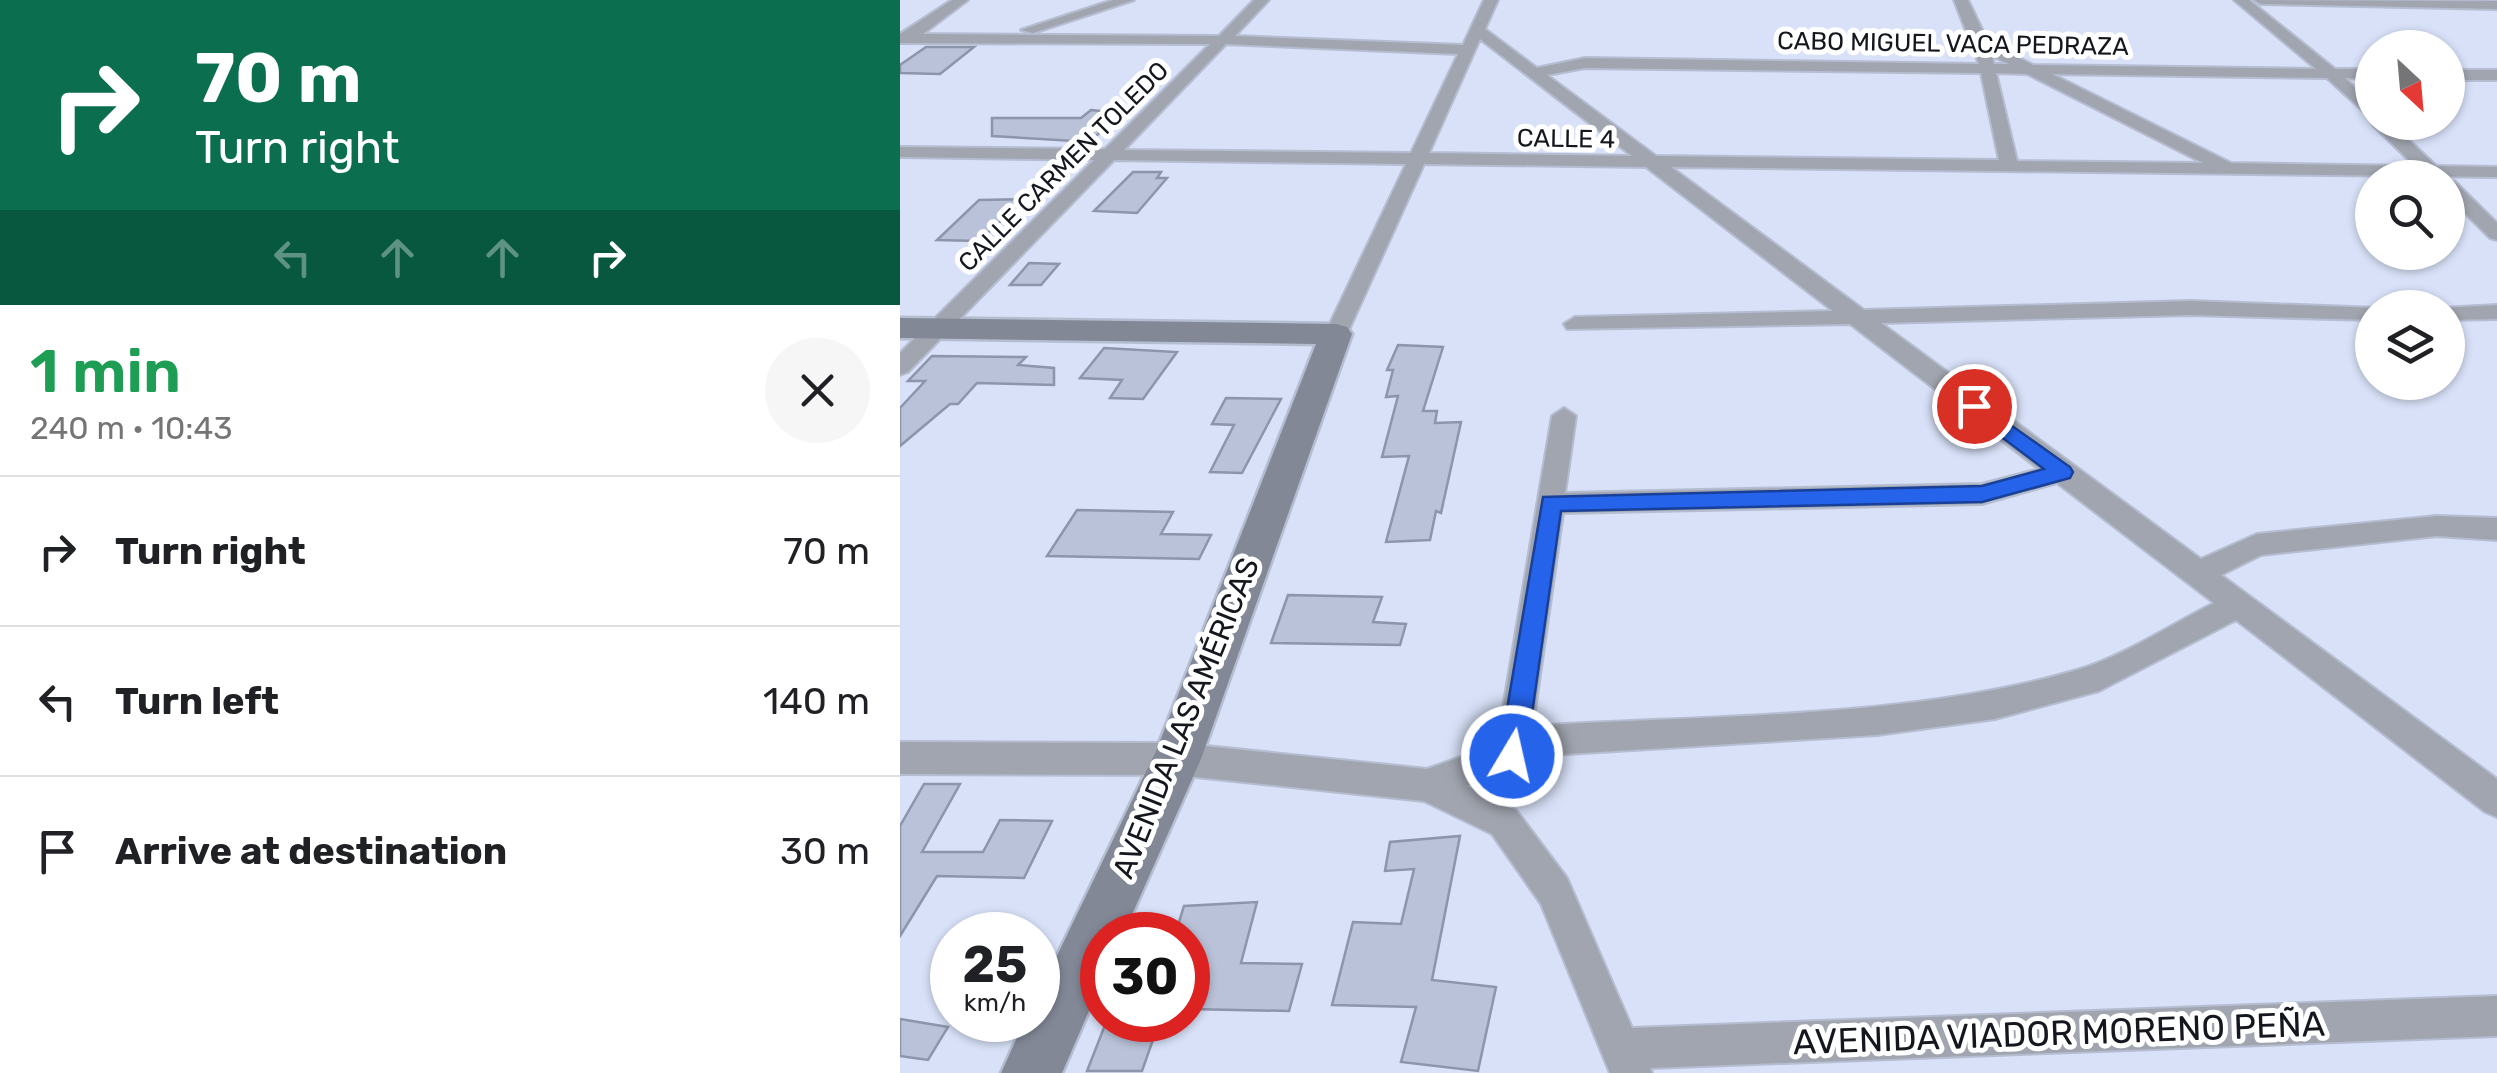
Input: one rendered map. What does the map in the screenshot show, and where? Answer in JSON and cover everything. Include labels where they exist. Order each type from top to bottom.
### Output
[{"type":"main road","points":[[900,328],[1332,346]]},
{"type":"main road","name":"AVENIDA LAS AMÉRICAS","points":[[1031,1073],[1177,759],[1332,346]]},
{"type":"street","points":[[903,40],[961,0]]},
{"type":"street","points":[[999,38],[1127,0]]},
{"type":"street","name":"CALLE CARMEN TOLEDO","points":[[900,367],[1262,0]]},
{"type":"street","points":[[1332,346],[1491,0]]},
{"type":"street","points":[[1961,0],[1982,46],[2010,168]]},
{"type":"street","points":[[2240,0],[2355,97]]},
{"type":"street","points":[[2261,0],[2497,5]]},
{"type":"street","points":[[903,40],[1473,40],[1534,74],[2497,800]]},
{"type":"street","points":[[1982,46],[2231,170]]},
{"type":"street","name":"CABO MIGUEL VACA PEDRAZA","points":[[1534,74],[1585,63],[2355,74]]},
{"type":"street","points":[[2465,75],[2497,75]]},
{"type":"street","points":[[2399,140],[2419,160]]},
{"type":"street","name":"CALLE 4","points":[[900,152],[1106,158],[2231,170],[2355,175]]},
{"type":"street","name":"CALLE 4","points":[[2465,176],[2497,172]]},
{"type":"street","points":[[2465,204],[2497,234]]},
{"type":"street","points":[[1576,324],[2191,308],[2355,313]]},
{"type":"street","points":[[2465,312],[2497,312]]},
{"type":"street","points":[[1512,756],[1564,416]]},
{"type":"street","points":[[1551,503],[1982,494],[2062,472]]},
{"type":"street","points":[[2197,574],[2257,544],[2436,526],[2497,528]]},
{"type":"street","points":[[1427,785],[1550,740],[1877,720],[1995,705],[2088,681],[2238,604]]},
{"type":"street","points":[[900,758],[1177,759],[1427,785],[1504,822],[1554,891],[1626,1061]]},
{"type":"street","name":"AVENIDA VIADOR MORENO PEÑA","points":[[1626,1061],[2497,1016]]},
{"type":"building","points":[[926,47],[974,47],[940,74],[900,73],[900,65]]},
{"type":"building","points":[[1091,110],[1120,113],[1090,142],[992,136],[992,118],[1081,118]]},
{"type":"building","points":[[1133,172],[1161,172],[1157,178],[1167,178],[1137,213],[1094,211]]},
{"type":"building","points":[[1025,199],[979,241],[937,240],[979,200]]},
{"type":"building","points":[[1029,263],[1059,264],[1041,285],[1010,285]]},
{"type":"building","points":[[1398,345],[1443,347],[1423,411],[1437,411],[1435,423],[1461,422],[1441,513],[1436,511],[1430,540],[1386,542],[1409,456],[1382,457],[1398,396],[1386,397],[1393,370],[1387,370]]},
{"type":"building","points":[[1104,348],[1177,352],[1143,399],[1110,398],[1122,380],[1080,378]]},
{"type":"building","points":[[932,356],[1026,357],[1018,365],[1054,368],[1054,385],[977,383],[958,404],[950,404],[900,446],[900,408],[925,381],[908,381]]},
{"type":"building","points":[[1226,398],[1281,399],[1242,473],[1210,472],[1234,425],[1212,424]]},
{"type":"building","points":[[1077,510],[1173,512],[1161,534],[1211,535],[1199,559],[1047,556]]},
{"type":"building","points":[[1288,595],[1382,597],[1373,622],[1406,624],[1400,645],[1271,643]]},
{"type":"building","points":[[924,784],[960,784],[922,852],[983,852],[1000,820],[1052,821],[1024,878],[937,876],[900,936],[900,826]]},
{"type":"building","points":[[1460,836],[1432,980],[1496,987],[1478,1071],[1401,1062],[1416,1007],[1332,1005],[1353,922],[1401,924],[1414,869],[1385,871],[1390,842]]},
{"type":"building","points":[[1257,902],[1241,963],[1302,964],[1289,1011],[1210,1009],[1210,912],[1182,912],[1184,906]]},
{"type":"building","points":[[900,1019],[930,1024],[930,1042],[939,1042],[928,1060],[900,1056]]},
{"type":"building","points":[[1098,1042],[1152,1042],[1142,1071],[1087,1071]]},
{"type":"route","points":[[1512,756],[1551,503],[1982,494],[2062,472],[1974,406]]}]
